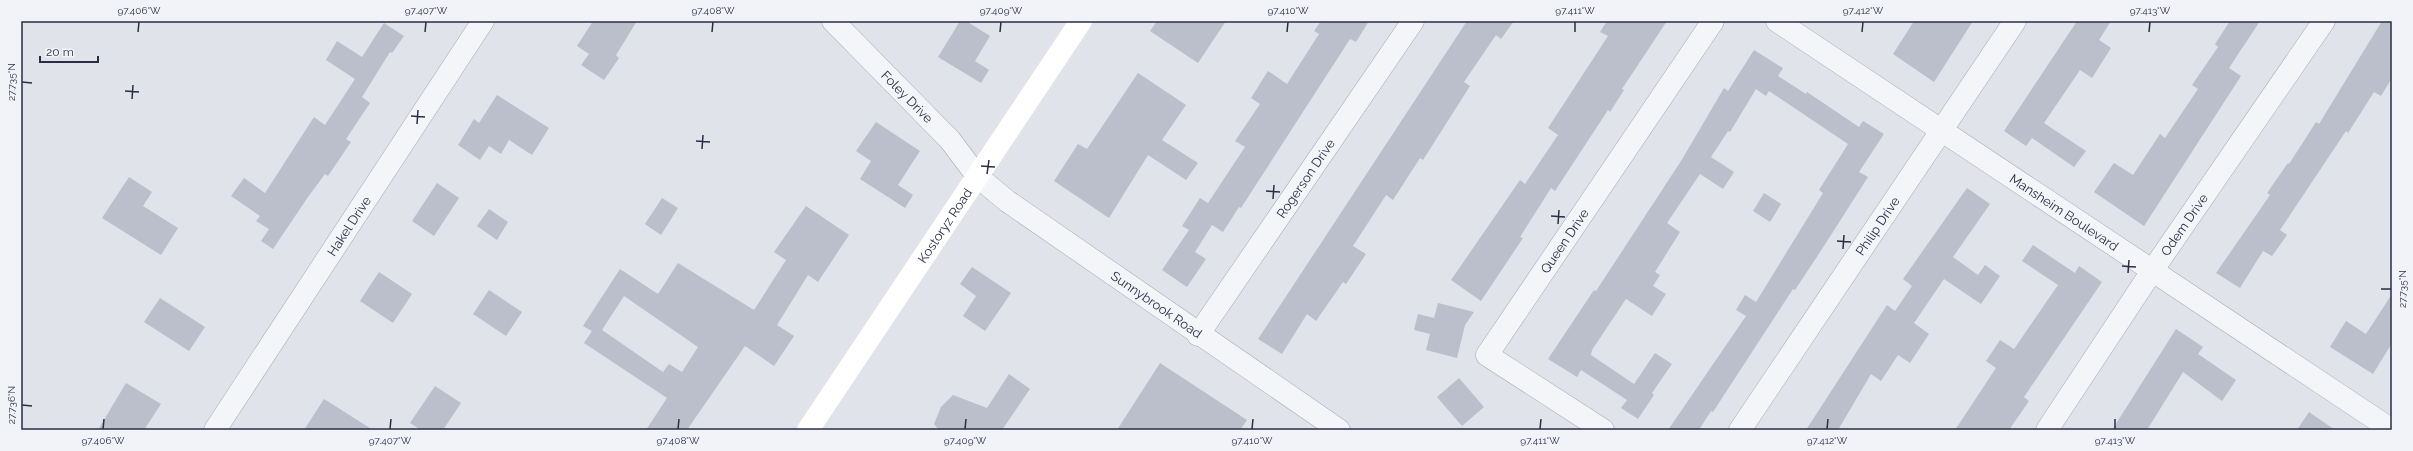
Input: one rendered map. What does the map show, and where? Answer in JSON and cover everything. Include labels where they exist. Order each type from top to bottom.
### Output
[{"type":"main road","name":"Kostoryz Road","points":[[808,430],[1081,21]]},
{"type":"street","name":"Hakel Drive","points":[[214,430],[483,21]]},
{"type":"street","name":"Foley Drive","points":[[832,21],[950,140],[977,176]]},
{"type":"street","name":"Rogerson Drive","points":[[1198,335],[1413,21]]},
{"type":"street","name":"Queen Drive","points":[[1598,427],[1487,355],[1713,21]]},
{"type":"street","name":"Mansheim Boulevard","points":[[1777,21],[2152,271],[2387,424]]},
{"type":"street","name":"Philip Drive","points":[[1740,430],[1940,130],[2015,21]]},
{"type":"street","name":"Odem Drive","points":[[2047,430],[2152,271],[2324,21]]},
{"type":"street","name":"Sunnybrook Road","points":[[977,176],[1007,201],[1198,335],[1338,430]]},
{"type":"building","points":[[593,21],[637,21],[616,55],[619,58],[604,80],[581,65],[589,54],[577,46]]},
{"type":"building","points":[[960,21],[966,21],[990,36],[975,61],[989,70],[981,83],[938,57]]},
{"type":"building","points":[[1157,21],[1226,21],[1198,63],[1150,31]]},
{"type":"building","points":[[1321,21],[1369,21],[1356,42],[1350,39],[1241,208],[1239,207],[1223,232],[1212,225],[1195,252],[1206,259],[1187,287],[1162,270],[1189,230],[1182,226],[1200,198],[1208,203],[1245,147],[1235,141],[1260,104],[1251,98],[1268,71],[1287,84],[1319,34],[1314,31]]},
{"type":"building","points":[[1467,21],[1514,21],[1501,39],[1496,35],[1464,82],[1470,86],[1423,160],[1420,158],[1393,200],[1386,195],[1353,246],[1366,254],[1346,284],[1343,282],[1316,321],[1307,314],[1282,354],[1258,339]]},
{"type":"building","points":[[1607,21],[1667,21],[1622,89],[1624,90],[1610,112],[1608,110],[1555,191],[1551,188],[1520,237],[1523,238],[1481,301],[1451,280],[1520,180],[1525,184],[1558,135],[1548,128],[1608,36],[1600,32]]},
{"type":"building","points":[[1914,21],[1973,21],[1934,82],[1893,54]]},
{"type":"building","points":[[2077,21],[2111,21],[2099,40],[2111,48],[2092,78],[2080,70],[2044,123],[2086,151],[2074,167],[2032,138],[2026,146],[2004,131]]},
{"type":"building","points":[[2230,21],[2260,21],[2229,68],[2241,76],[2144,226],[2094,192],[2114,163],[2133,175],[2160,134],[2165,138],[2198,89],[2192,85],[2218,47],[2215,44]]},
{"type":"building","points":[[2382,21],[2392,21],[2392,78],[2381,96],[2374,92],[2348,133],[2346,131],[2280,230],[2287,235],[2272,256],[2263,251],[2240,288],[2216,273],[2270,195],[2267,193],[2288,163],[2289,164],[2316,122],[2319,124]]},
{"type":"building","points":[[384,23],[404,36],[392,53],[390,52],[362,97],[370,103],[346,139],[351,142],[328,176],[325,174],[308,197],[273,249],[261,241],[269,229],[256,221],[260,216],[231,196],[244,178],[265,193],[314,117],[325,125],[355,79],[326,60],[337,41],[362,57]]},
{"type":"building","points":[[1754,50],[1783,68],[1778,76],[1806,94],[1807,92],[1859,127],[1863,121],[1884,134],[1859,172],[1868,177],[1795,290],[1793,289],[1713,412],[1711,411],[1699,430],[1668,430],[1746,316],[1736,310],[1745,295],[1756,302],[1823,193],[1819,190],[1848,144],[1769,91],[1766,96],[1756,89],[1730,132],[1728,131],[1711,157],[1734,172],[1723,189],[1700,174],[1667,223],[1680,232],[1655,272],[1660,275],[1653,286],[1666,294],[1652,316],[1626,299],[1592,350],[1591,355],[1634,384],[1655,353],[1672,364],[1652,393],[1654,395],[1638,419],[1621,408],[1627,400],[1581,370],[1577,377],[1548,359],[1594,290],[1596,291],[1681,161],[1724,88],[1728,91]]},
{"type":"building","points":[[1138,73],[1186,105],[1162,140],[1198,163],[1186,180],[1148,155],[1109,218],[1054,181],[1078,144],[1087,149]]},
{"type":"building","points":[[497,95],[549,128],[532,155],[509,140],[501,154],[489,146],[480,160],[458,145],[474,119],[479,123]]},
{"type":"building","points":[[876,122],[920,151],[898,185],[913,195],[905,208],[860,179],[871,161],[856,151]]},
{"type":"building","points":[[129,177],[152,192],[143,206],[178,228],[161,255],[102,218]]},
{"type":"building","points":[[437,183],[459,198],[434,236],[412,221]]},
{"type":"building","points":[[1967,188],[1990,204],[1953,257],[1978,275],[1985,265],[2000,276],[1981,304],[1944,279],[1914,323],[1929,334],[1910,363],[1898,355],[1881,381],[1871,374],[1838,430],[1806,430],[1887,305],[1895,311],[1912,286],[1903,279]]},
{"type":"building","points":[[1764,193],[1781,204],[1770,222],[1753,211]]},
{"type":"building","points":[[662,198],[678,208],[661,235],[645,224]]},
{"type":"building","points":[[806,206],[849,235],[818,282],[808,275],[777,325],[794,336],[774,366],[745,346],[687,430],[646,430],[667,398],[584,343],[592,331],[583,326],[620,269],[658,294],[678,263],[754,310],[786,260],[774,252]],"holes":[[[624,296],[698,347],[682,372],[669,364],[663,372],[602,330]]]},
{"type":"building","points":[[489,209],[508,222],[497,240],[477,226]]},
{"type":"building","points":[[2033,245],[2075,273],[2079,266],[2102,282],[2024,397],[2029,401],[2009,430],[1955,430],[1996,368],[1986,361],[2000,340],[2014,349],[2058,285],[2022,261]]},
{"type":"building","points":[[972,267],[1011,293],[985,331],[963,316],[976,296],[960,284]]},
{"type":"building","points":[[379,272],[412,294],[393,323],[360,301]]},
{"type":"building","points":[[489,290],[522,312],[506,336],[473,314]]},
{"type":"building","points":[[2392,294],[2392,343],[2373,374],[2330,347],[2346,321],[2366,334]]},
{"type":"building","points":[[160,298],[205,327],[189,351],[144,322]]},
{"type":"building","points":[[1438,303],[1474,312],[1465,325],[1457,358],[1426,350],[1430,334],[1414,330],[1418,314],[1434,318]]},
{"type":"building","points":[[2176,329],[2203,347],[2198,354],[2236,380],[2222,401],[2183,372],[2147,430],[2112,430]]},
{"type":"building","points":[[1160,363],[1247,420],[1240,430],[1117,430]]},
{"type":"building","points":[[1009,374],[1030,389],[1002,430],[939,430],[934,424],[941,407],[953,395],[987,408]]},
{"type":"building","points":[[1459,378],[1484,407],[1462,426],[1437,397]]},
{"type":"building","points":[[126,383],[161,404],[144,430],[98,430]]},
{"type":"building","points":[[435,386],[461,403],[443,430],[421,430],[410,423]]},
{"type":"building","points":[[324,399],[373,430],[304,430]]},
{"type":"building","points":[[2309,412],[2335,430],[2297,430]]}]
